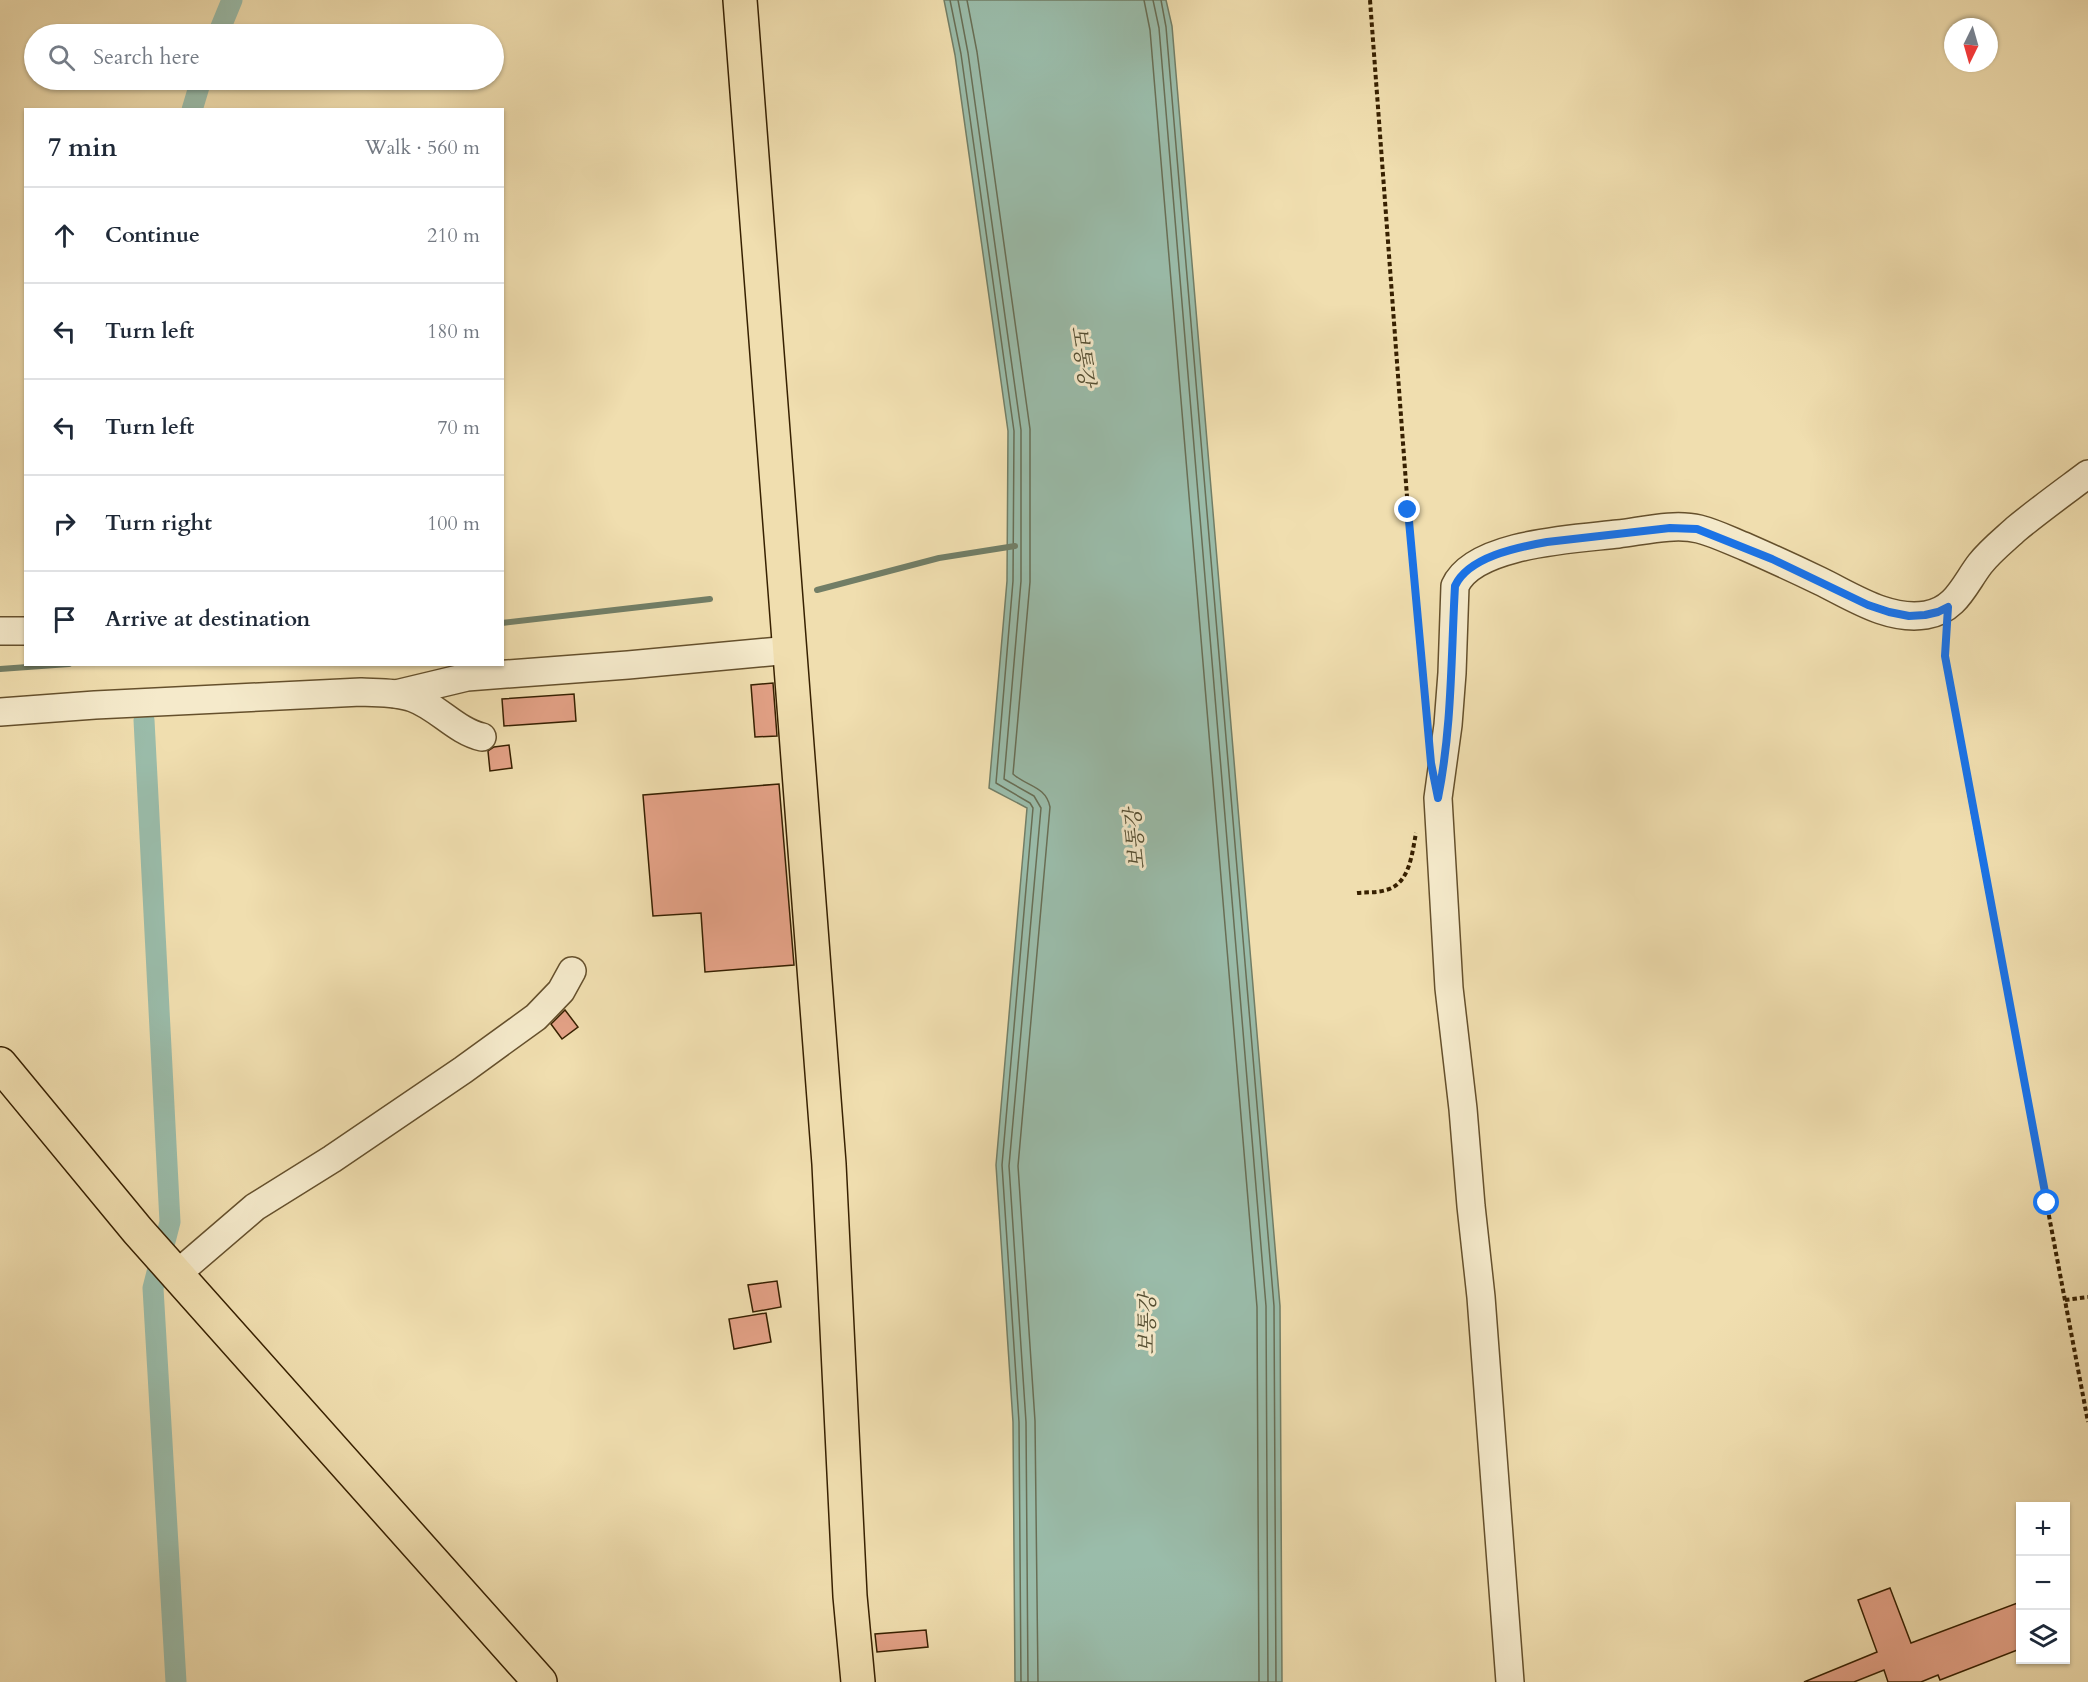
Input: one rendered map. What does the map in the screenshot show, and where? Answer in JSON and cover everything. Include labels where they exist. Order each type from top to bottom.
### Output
[{"type":"main road","points":[[740,0],[829,1164],[850,1596],[858,1682]]},
{"type":"main road","points":[[0,1064],[138,1231],[540,1682]]},
{"type":"street","points":[[1510,1682],[1481,1297],[1449,988],[1438,798],[1450,704],[1455,586],[1458,578],[1477,564],[1528,546],[1683,528],[1697,529],[1772,559],[1868,605],[1909,616],[1925,615],[1948,607],[1994,548],[2088,474]]},
{"type":"street","points":[[0,631],[24,631]]},
{"type":"street","points":[[396,694],[467,677],[790,650]]},
{"type":"street","points":[[0,712],[361,692],[396,694],[414,698],[470,734],[482,737]]},
{"type":"street","points":[[177,1274],[255,1207],[332,1159],[464,1070],[536,1017],[561,991],[572,971]]},
{"type":"path","points":[[1370,0],[1396,327],[1404,462],[1426,706]]},
{"type":"path","points":[[1948,607],[1945,656],[2088,1422]]},
{"type":"path","points":[[1357,893],[1385,891],[1400,883],[1406,873],[1418,824]]},
{"type":"path","points":[[2065,1300],[2088,1297]]},
{"type":"water","name":"보통강","points":[[944,0],[1166,0],[1172,26],[1280,1306],[1282,1682],[1015,1682],[1013,1422],[996,1165],[1027,808],[989,788],[1007,581],[1008,431],[955,55]]},
{"type":"building","points":[[773,683],[777,736],[755,737],[751,685]]},
{"type":"building","points":[[574,694],[576,721],[504,726],[502,699]]},
{"type":"building","points":[[509,745],[512,768],[490,771],[488,751],[494,747]]},
{"type":"building","points":[[779,784],[794,965],[705,972],[701,913],[653,916],[643,795]]},
{"type":"building","points":[[565,1010],[578,1027],[562,1039],[551,1024]]},
{"type":"building","points":[[777,1281],[781,1307],[753,1312],[748,1285]]},
{"type":"building","points":[[766,1313],[771,1342],[734,1349],[729,1319]]},
{"type":"building","points":[[1890,1588],[1911,1643],[2016,1604],[2016,1651],[1940,1680],[1938,1675],[1921,1682],[1888,1682],[1884,1670],[1854,1682],[1804,1682],[1877,1652],[1858,1600]]},
{"type":"building","points":[[926,1630],[928,1647],[877,1652],[875,1634]]},
{"type":"waterway","points":[[222,24],[232,0]]},
{"type":"waterway","points":[[193,108],[198,90]]},
{"type":"waterway","points":[[817,590],[939,558],[1015,546]]},
{"type":"waterway","points":[[504,623],[710,599]]},
{"type":"waterway","points":[[0,669],[41,666]]},
{"type":"waterway","points":[[144,720],[170,1222],[153,1288],[176,1682]]},
{"type":"route","points":[[1408,510],[1431,763],[1438,798],[1448,725],[1455,586],[1458,578],[1466,571],[1490,557],[1547,542],[1670,528],[1697,529],[1729,540],[1868,605],[1889,612],[1909,616],[1925,615],[1948,607],[1945,656],[2047,1203]]}]
